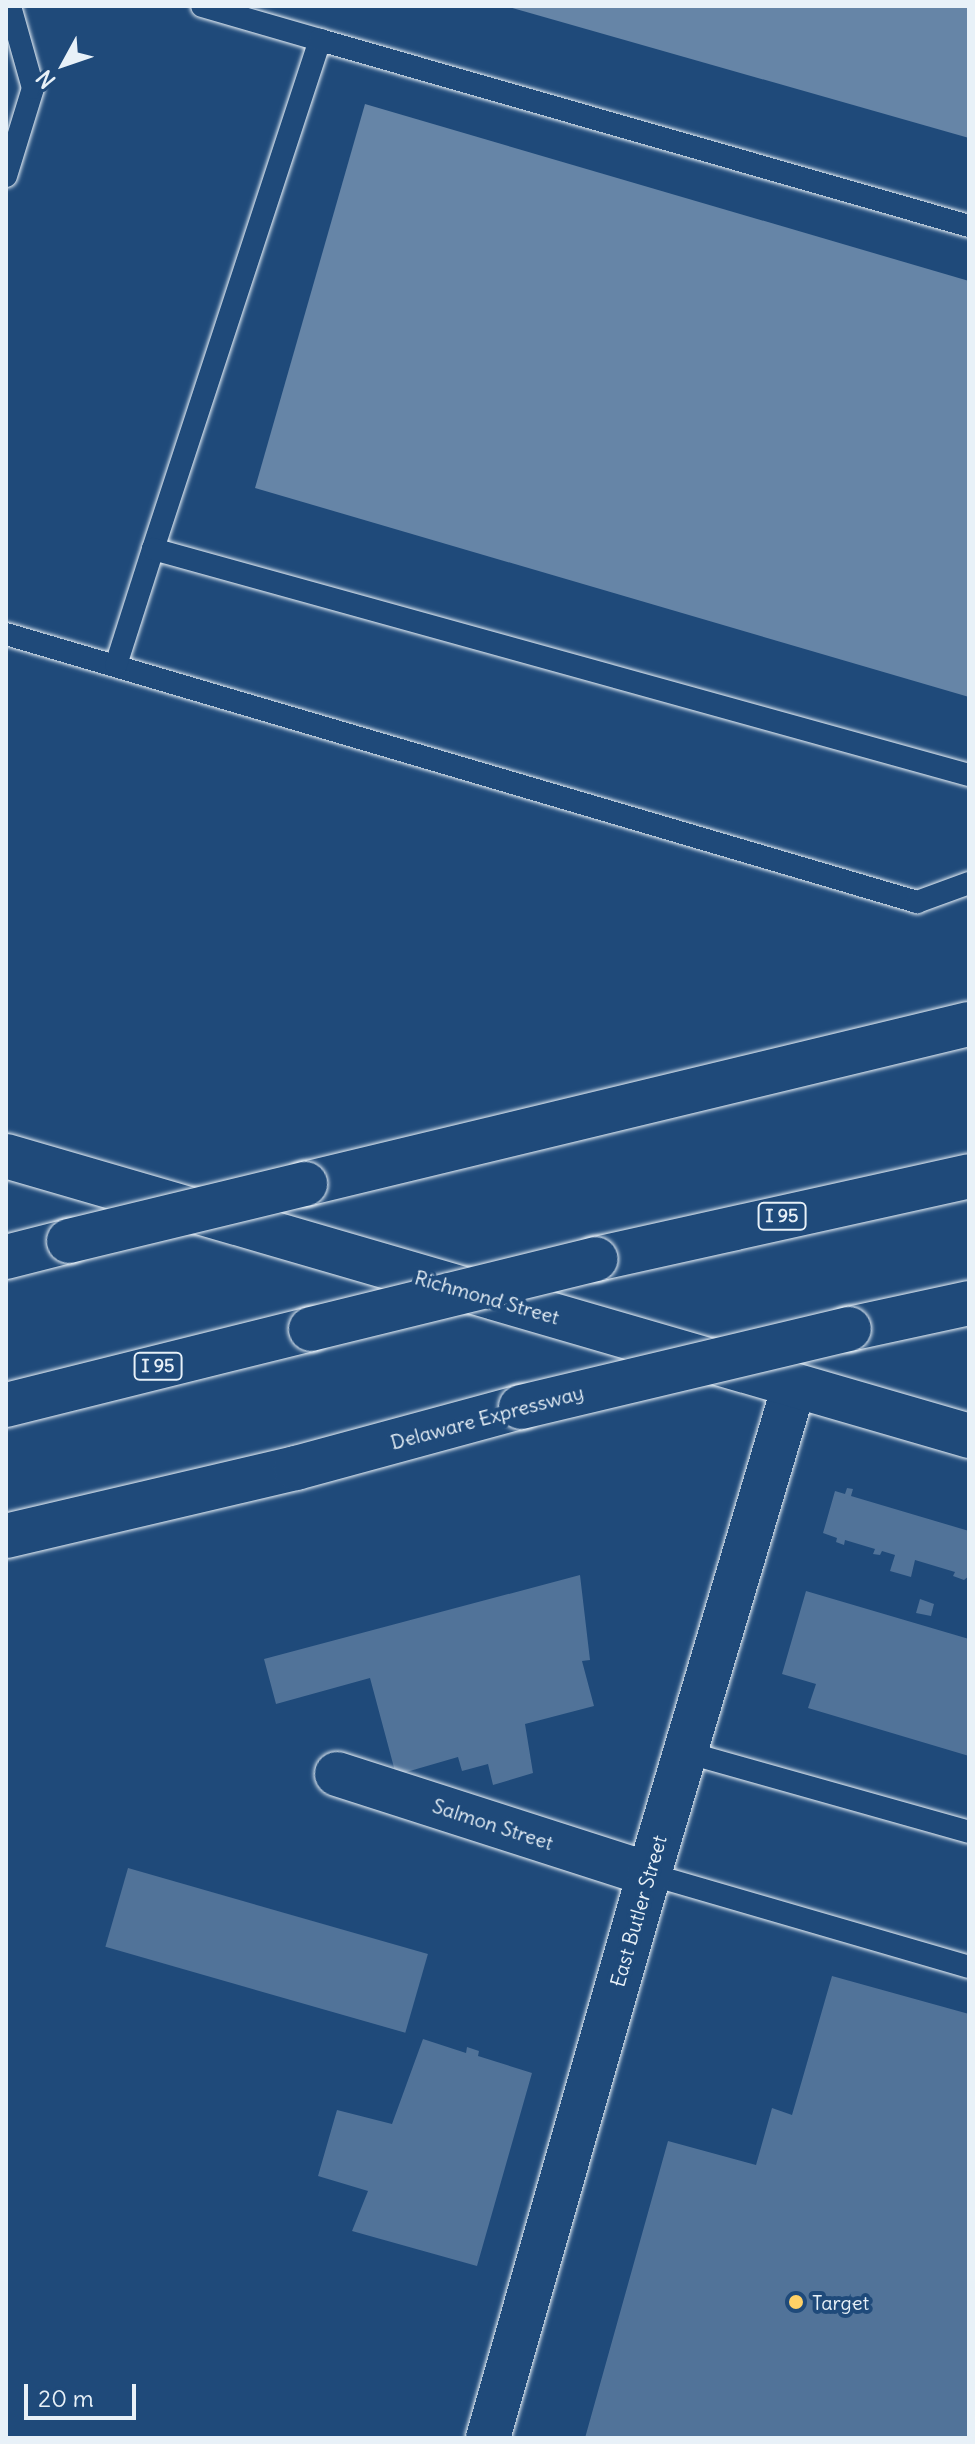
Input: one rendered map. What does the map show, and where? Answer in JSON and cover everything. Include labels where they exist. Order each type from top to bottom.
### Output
[{"type":"main road","points":[[6,1257],[969,1024]]},
{"type":"main road","name":"Richmond Street","points":[[6,1156],[969,1436]]},
{"type":"main road","name":"I 95","points":[[6,1405],[596,1259],[969,1176]]},
{"type":"main road","name":"Delaware Expressway","points":[[6,1536],[296,1468],[521,1407],[969,1303]]},
{"type":"main road","name":"East Butler Street","points":[[488,2438],[649,1874],[794,1386]]},
{"type":"main road","points":[[6,1564],[296,1468]]},
{"type":"main road","name":"Salmon Street","points":[[337,1774],[649,1874]]},
{"type":"lane","points":[[6,176],[33,88],[10,6]]},
{"type":"lane","points":[[202,6],[969,226]]},
{"type":"lane","points":[[116,665],[320,40]]},
{"type":"lane","points":[[153,549],[969,775]]},
{"type":"lane","points":[[6,634],[917,902],[969,883]]},
{"type":"lane","points":[[685,1752],[969,1832]]},
{"type":"lane","points":[[649,1874],[969,1967]]},
{"type":"water","points":[[505,6],[969,6],[969,138]]},
{"type":"water","points":[[365,104],[969,281],[969,697],[255,488]]},
{"type":"building","points":[[847,1488],[853,1489],[851,1496],[969,1531],[969,1576],[964,1580],[953,1576],[955,1572],[915,1560],[911,1577],[890,1571],[895,1555],[882,1551],[880,1555],[873,1554],[875,1549],[845,1540],[844,1545],[836,1542],[837,1538],[823,1533],[835,1491],[845,1494]]},
{"type":"building","points":[[580,1575],[590,1660],[582,1661],[594,1706],[525,1724],[533,1773],[493,1785],[488,1764],[462,1771],[458,1757],[396,1775],[370,1678],[276,1704],[264,1659]]},
{"type":"building","points":[[806,1591],[969,1639],[969,1756],[808,1708],[816,1684],[782,1674]]},
{"type":"building","points":[[920,1599],[934,1604],[931,1616],[916,1613]]},
{"type":"building","points":[[128,1868],[428,1954],[405,2033],[105,1947]]},
{"type":"building","name":"Target","points":[[832,1976],[969,2014],[969,2438],[585,2438],[668,2141],[756,2165],[772,2108],[792,2115]]},
{"type":"building","points":[[423,2039],[466,2053],[467,2047],[479,2051],[478,2056],[532,2073],[477,2266],[352,2231],[368,2191],[318,2176],[337,2110],[392,2124]]},
{"type":"place","name":"Target","points":[[796,2302]]}]
